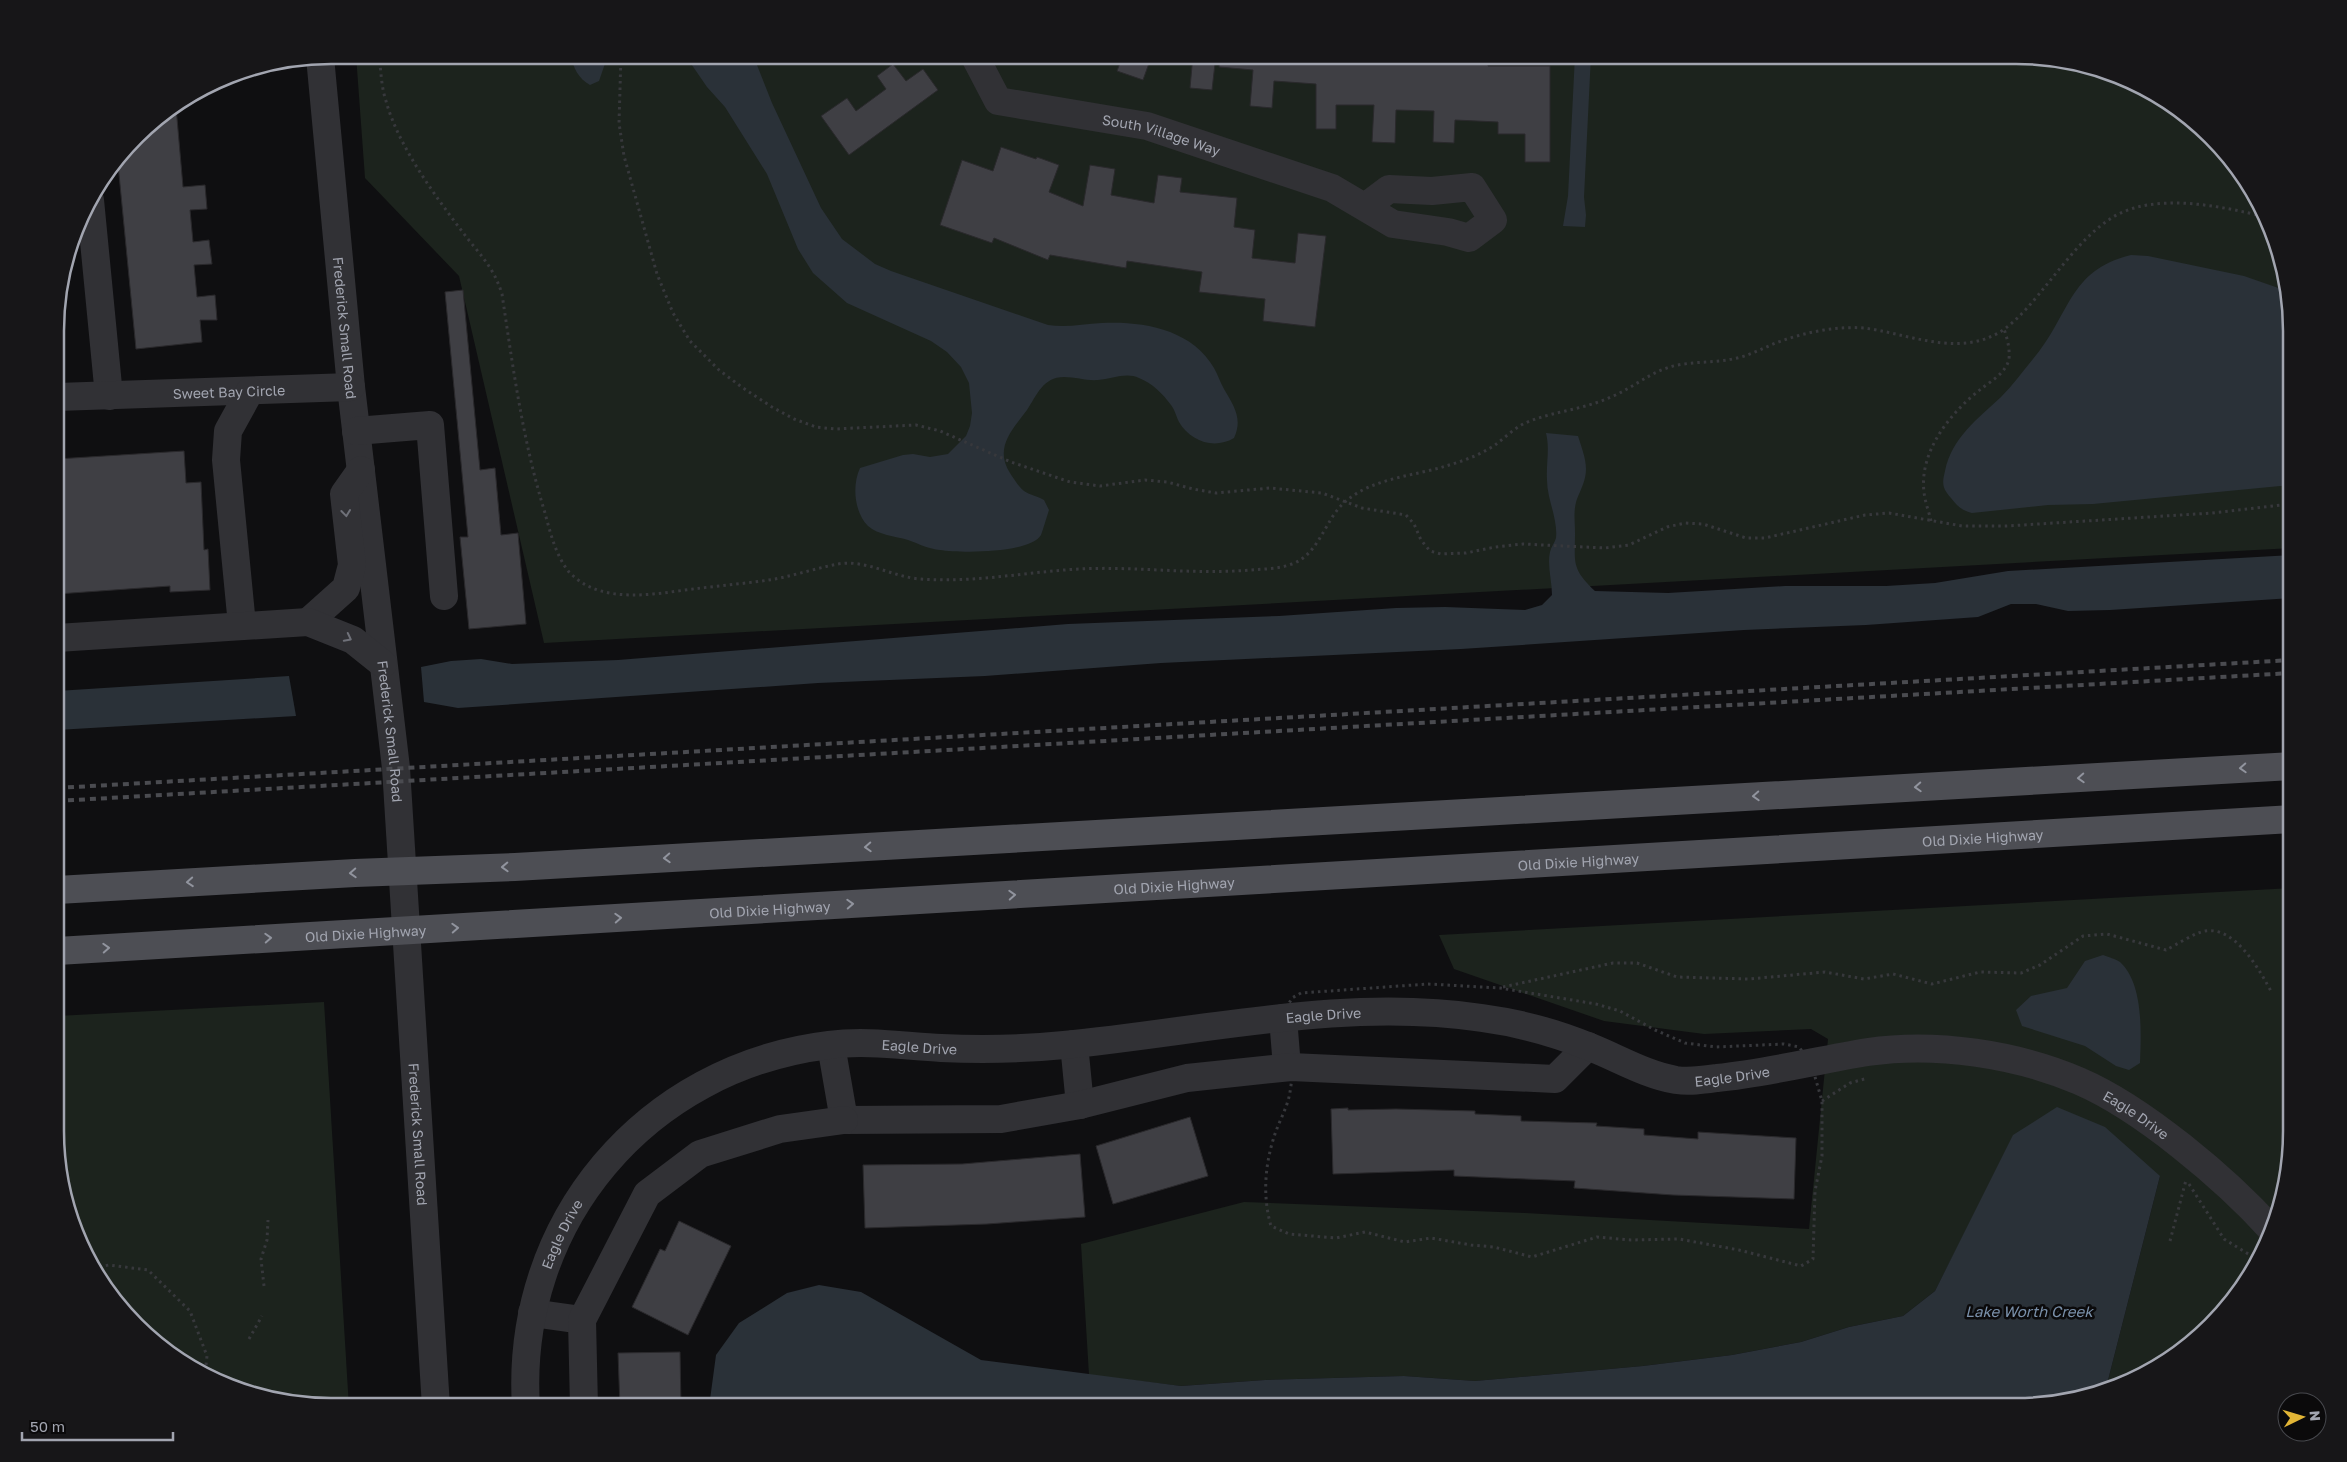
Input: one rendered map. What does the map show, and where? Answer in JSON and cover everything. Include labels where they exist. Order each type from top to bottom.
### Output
[{"type":"main road","points":[[64,890],[402,871],[515,867],[2283,766]]},
{"type":"main road","name":"Old Dixie Highway","points":[[64,951],[2283,820]]},
{"type":"street","name":"Frederick Small Road","points":[[321,64],[351,387],[396,768],[435,1398]]},
{"type":"street","name":"South Village Way","points":[[979,64],[998,101],[1147,126],[1332,188],[1365,207]]},
{"type":"street","points":[[91,213],[109,396]]},
{"type":"street","name":"Sweet Bay Circle","points":[[64,397],[351,387]]},
{"type":"street","points":[[242,625],[226,460],[228,431],[250,391]]},
{"type":"street","points":[[356,431],[430,425],[444,596]]},
{"type":"street","points":[[308,622],[346,588],[352,565],[344,494],[361,470]]},
{"type":"street","points":[[64,638],[308,622],[353,640],[383,664]]},
{"type":"street","name":"Eagle Drive","points":[[525,1398],[524,1382],[528,1337],[540,1279],[557,1237],[571,1210],[588,1185],[616,1151],[649,1120],[690,1091],[730,1070],[787,1052],[831,1044],[861,1043],[950,1048],[1014,1048],[1074,1044],[1286,1018],[1364,1012],[1445,1014],[1521,1025],[1588,1046],[1634,1067],[1684,1082],[1741,1076],[1873,1051],[1907,1048],[1975,1052],[2019,1060],[2081,1081],[2128,1109],[2168,1137],[2217,1177],[2266,1224]]},
{"type":"street","points":[[1286,1018],[1289,1067]]},
{"type":"street","points":[[831,1044],[844,1120]]},
{"type":"street","points":[[1074,1044],[1080,1105]]},
{"type":"street","points":[[584,1398],[582,1320],[647,1194],[700,1154],[780,1129],[844,1120],[1001,1119],[1080,1105],[1187,1078],[1289,1067],[1555,1079],[1588,1046]]},
{"type":"street","points":[[532,1314],[582,1320]]},
{"type":"path","points":[[380,64],[385,99],[393,122],[444,207],[484,257],[496,276],[502,294],[526,443],[557,551],[569,572],[586,585],[612,593],[640,595],[773,579],[844,562],[861,564],[900,577],[964,580],[1078,569],[1206,572],[1271,569],[1295,563],[1306,555],[1345,501],[1369,488],[1392,479],[1467,460],[1493,446],[1529,421],[1585,407],[1614,396],[1657,370],[1681,364],[1735,359],[1780,342],[1810,333],[1837,328],[1867,329],[1946,343],[1974,343],[1995,336],[2036,298],[2086,239],[2108,220],[2126,210],[2154,205],[2186,203],[2214,206],[2257,215]]},
{"type":"path","points":[[621,64],[619,123],[624,156],[657,274],[673,313],[690,341],[719,370],[743,388],[794,419],[816,426],[835,429],[916,425],[940,431],[1011,462],[1070,482],[1100,486],[1145,480],[1167,482],[1193,489],[1216,492],[1270,488],[1322,494],[1362,508],[1406,515],[1414,524],[1421,540],[1430,550],[1441,554],[1466,553],[1513,545],[1604,548],[1629,545],[1667,527],[1685,523],[1703,524],[1746,538],[1765,538],[1865,514],[1889,513],[1962,526],[2067,523],[2212,513],[2283,505]]},
{"type":"path","points":[[1931,521],[1924,491],[1925,468],[1936,439],[1953,412],[2000,374],[2008,360],[2009,346],[2004,328]]},
{"type":"path","points":[[1500,988],[1613,963],[1638,962],[1677,977],[1749,979],[1825,972],[1864,979],[1892,974],[1932,984],[1980,972],[2021,974],[2040,965],[2084,936],[2107,934],[2166,950],[2205,931],[2226,934],[2256,964],[2272,993]]},
{"type":"path","points":[[1428,984],[1500,988],[1596,1004],[1620,1011],[1655,1030],[1686,1043],[1716,1047],[1784,1044],[1799,1047],[1811,1063],[1822,1101],[1822,1156],[1815,1191],[1813,1258],[1801,1266],[1740,1250],[1679,1239],[1630,1240],[1597,1236],[1532,1257],[1494,1247],[1471,1246],[1431,1238],[1405,1242],[1365,1232],[1336,1238],[1290,1234],[1271,1226],[1265,1205],[1267,1171],[1275,1134],[1290,1094],[1286,1018],[1287,1007],[1292,998],[1301,993],[1428,984]]},
{"type":"path","points":[[1822,1101],[1850,1083],[1869,1078]]},
{"type":"path","points":[[2180,1173],[2224,1240],[2252,1256]]},
{"type":"path","points":[[2170,1242],[2186,1180]]},
{"type":"path","points":[[264,1286],[261,1259],[267,1240],[268,1220]]},
{"type":"path","points":[[101,1267],[109,1265],[148,1270],[190,1311],[207,1356],[206,1367]]},
{"type":"path","points":[[250,1339],[262,1316]]},
{"type":"shaded area","points":[[357,64],[2034,64],[2068,69],[2102,78],[2134,91],[2179,119],[2205,142],[2228,168],[2256,213],[2274,262],[2283,313],[2283,548],[544,643],[459,276],[365,178]]},
{"type":"shaded area","points":[[2283,888],[2283,1149],[2278,1183],[2269,1217],[2256,1249],[2238,1280],[2205,1320],[2165,1353],[2134,1371],[2108,1382],[2160,1176],[1971,1221],[1935,1291],[1903,1316],[1849,1327],[1801,1342],[1732,1355],[1643,1366],[1475,1381],[1404,1376],[1265,1380],[1181,1386],[1089,1375],[1081,1244],[1244,1202],[1525,1213],[1809,1229],[1828,1039],[1811,1029],[1704,1034],[1604,1021],[1454,969],[1439,935]]},
{"type":"shaded area","points":[[324,1002],[348,1398],[313,1398],[279,1393],[245,1384],[213,1371],[168,1343],[142,1320],[119,1294],[91,1249],[78,1217],[69,1183],[64,1149],[64,1016]]},
{"type":"water","points":[[573,64],[605,64],[599,81],[590,85],[579,76]]},
{"type":"water","points":[[691,64],[757,64],[772,103],[821,208],[842,239],[875,264],[1048,325],[1075,326],[1117,323],[1149,326],[1165,330],[1193,344],[1205,355],[1234,407],[1238,425],[1234,438],[1219,443],[1203,442],[1196,439],[1184,429],[1172,407],[1161,393],[1144,380],[1134,376],[1094,380],[1068,377],[1057,378],[1046,383],[1041,388],[1011,432],[1004,447],[1006,464],[1016,482],[1026,492],[1044,500],[1049,510],[1041,535],[1034,541],[1023,546],[994,551],[950,551],[932,549],[872,529],[863,520],[857,506],[855,490],[860,468],[903,455],[913,454],[930,457],[948,454],[966,436],[970,426],[972,413],[969,383],[961,367],[947,352],[931,341],[847,303],[813,273],[798,249],[767,174],[725,107],[707,87]]},
{"type":"water","points":[[1575,64],[1591,64],[1584,197],[1585,227],[1563,226],[1568,196]]},
{"type":"water","points":[[2131,255],[2148,256],[2244,276],[2280,288],[2283,313],[2283,486],[2093,504],[2048,505],[1972,513],[1962,509],[1948,494],[1943,482],[1948,459],[1953,448],[1967,429],[2005,392],[2033,359],[2082,283],[2094,272],[2110,262]]},
{"type":"water","points":[[1546,433],[1578,436],[1582,448],[1586,473],[1575,508],[1575,558],[1578,570],[1595,591],[1668,593],[1785,586],[1886,586],[1935,583],[2008,571],[2283,555],[2283,599],[2068,611],[2036,604],[2011,604],[1978,617],[1866,625],[1744,630],[1461,649],[1161,663],[985,676],[818,683],[458,708],[424,702],[421,667],[451,661],[481,659],[512,664],[618,660],[1068,624],[1279,616],[1396,608],[1445,607],[1525,610],[1542,605],[1552,595],[1549,557],[1556,538],[1556,531],[1547,487],[1548,445]]},
{"type":"water","points":[[289,676],[296,716],[64,730],[64,691]]},
{"type":"water","points":[[2103,955],[2120,962],[2128,971],[2137,996],[2141,1038],[2140,1063],[2129,1070],[2116,1066],[2085,1046],[2022,1026],[2016,1010],[2031,996],[2067,988],[2085,961]]},
{"type":"water","name":"Lake Worth Creek","points":[[2057,1107],[2105,1127],[2160,1176],[2108,1382],[2102,1384],[2068,1393],[2034,1398],[710,1398],[716,1355],[739,1323],[787,1293],[819,1285],[861,1292],[981,1360],[1181,1386],[1265,1380],[1404,1376],[1475,1381],[1643,1366],[1732,1355],[1801,1342],[1849,1327],[1903,1316],[1935,1291],[2013,1135]]},
{"type":"building","points":[[893,64],[906,81],[923,69],[938,90],[849,155],[821,116],[847,98],[856,111],[886,89],[877,76]]},
{"type":"building","points":[[1120,64],[1149,64],[1143,80],[1117,71]]},
{"type":"building","points":[[1192,64],[1215,64],[1212,90],[1190,88]]},
{"type":"building","points":[[1219,64],[1488,64],[1488,66],[1550,66],[1550,162],[1525,162],[1525,134],[1498,134],[1498,122],[1455,120],[1454,143],[1433,142],[1434,111],[1396,110],[1395,143],[1372,142],[1374,105],[1336,105],[1336,129],[1316,129],[1316,84],[1274,81],[1272,108],[1250,106],[1253,70],[1219,67]]},
{"type":"building","points":[[177,113],[183,187],[205,185],[207,209],[190,210],[193,242],[209,240],[212,264],[194,265],[197,297],[215,295],[217,320],[200,320],[202,342],[136,349],[118,169],[142,142]]},
{"type":"building","points":[[1001,147],[1059,165],[1049,192],[1083,206],[1090,165],[1115,169],[1111,195],[1154,203],[1158,175],[1182,178],[1180,192],[1237,198],[1234,227],[1255,230],[1252,258],[1295,263],[1298,233],[1326,236],[1315,327],[1263,321],[1265,299],[1199,292],[1202,272],[1127,261],[1126,268],[1050,255],[1048,260],[994,238],[992,243],[940,225],[962,160],[993,171]]},
{"type":"building","points":[[463,290],[480,470],[495,468],[501,535],[518,533],[526,624],[469,629],[460,537],[468,537],[445,292]]},
{"type":"building","points":[[184,451],[186,483],[201,482],[204,550],[208,549],[210,590],[170,592],[170,586],[64,594],[64,459]]},
{"type":"building","points":[[1348,1108],[1348,1110],[1475,1111],[1475,1114],[1521,1116],[1521,1121],[1597,1123],[1596,1126],[1644,1129],[1644,1135],[1698,1139],[1698,1132],[1796,1138],[1794,1199],[1673,1195],[1574,1188],[1575,1181],[1454,1176],[1454,1170],[1333,1174],[1331,1109]]},
{"type":"building","points":[[1190,1117],[1208,1176],[1113,1204],[1096,1146]]},
{"type":"building","points":[[1080,1154],[1085,1217],[987,1224],[865,1228],[863,1165],[962,1164]]},
{"type":"building","points":[[679,1221],[731,1246],[688,1335],[632,1307],[660,1249],[665,1251]]},
{"type":"building","points":[[680,1352],[681,1398],[620,1398],[618,1353]]},
{"type":"railway","points":[[64,788],[2283,660]]},
{"type":"railway","points":[[64,801],[2283,673]]}]
